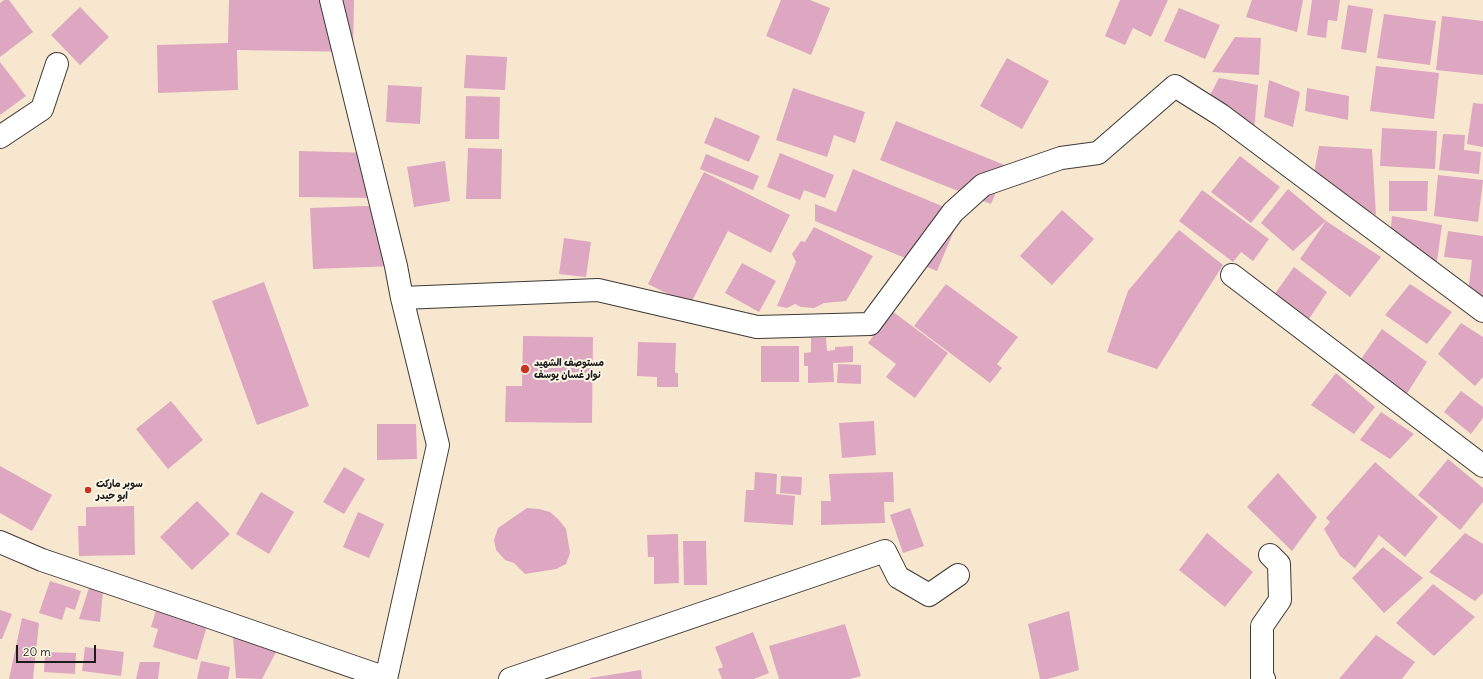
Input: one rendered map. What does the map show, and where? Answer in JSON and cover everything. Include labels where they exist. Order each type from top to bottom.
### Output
[{"type":"street","points":[[0,542],[42,560],[386,679],[438,445],[331,0]]},
{"type":"street","points":[[0,137],[42,109],[57,64]]},
{"type":"street","points":[[402,298],[598,290],[757,327],[870,324],[953,212],[983,185],[1061,158],[1098,152],[1175,86],[1221,115],[1483,311]]},
{"type":"street","points":[[1232,275],[1483,466]]},
{"type":"street","points":[[510,679],[885,551],[898,577],[929,595],[958,575]]},
{"type":"street","points":[[1264,679],[1262,677],[1262,626],[1280,600],[1279,564],[1270,555]]},
{"type":"building","points":[[4,0],[9,0],[33,32],[0,57],[0,3]]},
{"type":"building","points":[[229,0],[354,0],[353,52],[237,50],[238,90],[158,93],[157,45],[228,43]]},
{"type":"building","points":[[781,0],[810,0],[830,8],[811,55],[766,36]]},
{"type":"building","points":[[1120,0],[1168,0],[1151,37],[1133,28],[1125,45],[1105,36]]},
{"type":"building","points":[[1252,0],[1303,0],[1297,32],[1246,17]]},
{"type":"building","points":[[1312,0],[1340,0],[1337,21],[1328,20],[1326,38],[1307,35]]},
{"type":"building","points":[[1348,5],[1373,9],[1366,53],[1341,49]]},
{"type":"building","points":[[80,7],[109,37],[80,65],[51,35]]},
{"type":"building","points":[[1179,8],[1220,25],[1205,59],[1164,41]]},
{"type":"building","points":[[1384,14],[1436,21],[1430,65],[1377,58]]},
{"type":"building","points":[[1442,16],[1483,21],[1483,75],[1436,70]]},
{"type":"building","points":[[1235,37],[1261,38],[1259,75],[1212,72]]},
{"type":"building","points":[[466,55],[507,57],[505,90],[464,88]]},
{"type":"building","points":[[1007,58],[1049,81],[1022,129],[980,106]]},
{"type":"building","points":[[0,62],[26,96],[0,115]]},
{"type":"building","points":[[1376,66],[1439,73],[1434,119],[1370,111]]},
{"type":"building","points":[[1219,78],[1258,85],[1254,131],[1209,97]]},
{"type":"building","points":[[1269,80],[1300,92],[1293,127],[1264,117]]},
{"type":"building","points":[[388,85],[422,87],[420,124],[386,122]]},
{"type":"building","points":[[793,88],[865,112],[855,143],[834,135],[827,157],[776,140]]},
{"type":"building","points":[[1307,88],[1349,96],[1348,120],[1305,111]]},
{"type":"building","points":[[466,96],[500,97],[499,139],[465,139]]},
{"type":"building","points":[[1473,103],[1483,104],[1483,147],[1467,144]]},
{"type":"building","points":[[715,117],[760,136],[749,162],[704,143]]},
{"type":"building","points":[[896,121],[1007,166],[991,204],[880,160]]},
{"type":"building","points":[[1382,128],[1437,131],[1435,169],[1380,166]]},
{"type":"building","points":[[1443,134],[1465,135],[1464,150],[1481,152],[1479,174],[1439,170]]},
{"type":"building","points":[[1319,146],[1372,149],[1376,215],[1313,178]]},
{"type":"building","points":[[468,148],[502,149],[501,199],[466,199]]},
{"type":"building","points":[[299,151],[374,153],[373,198],[299,197]]},
{"type":"building","points":[[780,153],[834,175],[825,198],[804,190],[800,200],[767,187]]},
{"type":"building","points":[[706,154],[759,176],[753,190],[700,169]]},
{"type":"building","points":[[1240,156],[1280,187],[1251,223],[1211,192]]},
{"type":"building","points":[[445,161],[450,201],[414,207],[407,167]]},
{"type":"building","points":[[853,169],[961,214],[937,271],[815,221],[815,204],[836,212]]},
{"type":"building","points":[[704,172],[790,215],[771,253],[728,231],[690,305],[648,284]]},
{"type":"building","points":[[1438,175],[1483,180],[1478,222],[1434,216]]},
{"type":"building","points":[[1389,181],[1428,181],[1427,211],[1389,211]]},
{"type":"building","points":[[1288,189],[1326,221],[1293,251],[1261,223]]},
{"type":"building","points":[[1202,190],[1269,239],[1253,261],[1241,252],[1233,262],[1179,221]]},
{"type":"building","points":[[393,205],[396,266],[313,269],[310,208]]},
{"type":"building","points":[[1062,210],[1094,239],[1052,285],[1020,256]]},
{"type":"building","points":[[1392,216],[1442,225],[1436,268],[1390,236]]},
{"type":"building","points":[[1326,221],[1381,257],[1350,297],[1300,259]]},
{"type":"building","points":[[814,227],[873,256],[846,301],[824,303],[814,308],[801,307],[795,304],[787,308],[777,306],[796,262],[792,254],[801,241],[805,242]]},
{"type":"building","points":[[1179,230],[1223,265],[1157,369],[1107,352],[1128,291]]},
{"type":"building","points":[[1448,231],[1483,236],[1483,303],[1468,293],[1472,260],[1444,257]]},
{"type":"building","points":[[564,238],[591,242],[586,277],[559,274]]},
{"type":"building","points":[[742,263],[776,281],[759,312],[725,293]]},
{"type":"building","points":[[1294,267],[1327,292],[1309,319],[1274,295]]},
{"type":"building","points":[[264,282],[309,406],[257,425],[212,301]]},
{"type":"building","points":[[946,284],[1018,337],[997,364],[1002,368],[990,383],[914,326]]},
{"type":"building","points":[[1410,284],[1452,312],[1427,344],[1385,315]]},
{"type":"building","points":[[892,311],[948,353],[915,398],[886,377],[896,364],[868,343]]},
{"type":"building","points":[[1461,323],[1483,337],[1483,377],[1475,386],[1438,354]]},
{"type":"building","points":[[1382,329],[1427,362],[1406,395],[1359,362]]},
{"type":"building","points":[[523,336],[593,337],[592,423],[505,422],[506,386],[522,386]]},
{"type":"building","points":[[811,338],[826,338],[827,351],[835,350],[835,347],[853,346],[853,362],[833,363],[834,382],[808,383],[808,366],[804,366],[804,353],[811,352]]},
{"type":"building","points":[[638,342],[676,343],[675,373],[678,373],[678,387],[657,387],[657,377],[637,376]]},
{"type":"building","points":[[761,346],[799,346],[799,382],[761,382]]},
{"type":"building","points":[[838,364],[861,365],[861,384],[837,383]]},
{"type":"building","points":[[1336,373],[1375,407],[1354,434],[1311,405]]},
{"type":"building","points":[[1461,391],[1483,407],[1483,418],[1471,434],[1444,412]]},
{"type":"building","points":[[171,401],[203,440],[168,469],[136,429]]},
{"type":"building","points":[[1381,412],[1414,434],[1390,459],[1360,440]]},
{"type":"building","points":[[874,421],[876,455],[842,458],[839,423]]},
{"type":"building","points":[[377,424],[416,424],[417,459],[377,460]]},
{"type":"building","points":[[1448,459],[1483,488],[1483,502],[1460,530],[1418,495]]},
{"type":"building","points":[[1375,462],[1438,517],[1405,557],[1379,535],[1355,568],[1340,556],[1324,529],[1330,522],[1326,518]]},
{"type":"building","points":[[0,466],[52,495],[32,531],[0,513]]},
{"type":"building","points":[[344,467],[365,479],[344,514],[323,502]]},
{"type":"building","points":[[755,472],[777,474],[776,494],[795,496],[793,525],[744,522],[746,490],[754,490]]},
{"type":"building","points":[[893,472],[894,502],[884,502],[885,523],[821,525],[821,501],[831,501],[829,474]]},
{"type":"building","points":[[1278,473],[1317,517],[1292,551],[1247,507]]},
{"type":"building","points":[[781,476],[802,477],[801,495],[780,493]]},
{"type":"building","points":[[261,492],[294,512],[269,554],[236,534]]},
{"type":"building","points":[[197,501],[230,534],[192,570],[160,537]]},
{"type":"building","points":[[134,506],[135,555],[79,556],[78,526],[86,526],[86,507]]},
{"type":"building","points":[[527,508],[550,512],[566,529],[570,553],[566,564],[556,569],[525,574],[514,563],[505,560],[496,550],[494,540],[498,528]]},
{"type":"building","points":[[910,508],[924,546],[903,553],[890,515]]},
{"type":"building","points":[[358,512],[384,524],[369,558],[343,547]]},
{"type":"building","points":[[1207,533],[1253,572],[1225,607],[1179,570]]},
{"type":"building","points":[[1465,533],[1483,544],[1483,593],[1475,601],[1429,572]]},
{"type":"building","points":[[678,534],[679,583],[654,584],[654,557],[648,557],[647,535]]},
{"type":"building","points":[[683,541],[706,541],[707,585],[684,585]]},
{"type":"building","points":[[1383,547],[1423,578],[1384,613],[1352,578]]},
{"type":"building","points":[[50,581],[81,591],[75,610],[66,607],[62,620],[39,613]]},
{"type":"building","points":[[1433,584],[1475,617],[1434,656],[1396,623]]},
{"type":"building","points":[[89,588],[103,592],[100,622],[79,619]]},
{"type":"building","points":[[157,607],[208,622],[197,660],[153,647],[158,629],[151,627]]},
{"type":"building","points":[[0,610],[12,614],[2,639],[0,639]]},
{"type":"building","points":[[1069,611],[1079,670],[1048,679],[1040,679],[1028,624]]},
{"type":"building","points":[[22,618],[39,623],[33,679],[9,679]]},
{"type":"building","points":[[845,624],[861,676],[850,679],[779,679],[769,646]]},
{"type":"building","points":[[753,632],[769,673],[754,679],[722,679],[718,669],[723,667],[715,647]]},
{"type":"building","points":[[1376,635],[1415,662],[1402,679],[1339,679]]},
{"type":"building","points":[[233,637],[276,652],[262,679],[236,678]]},
{"type":"building","points":[[85,647],[124,652],[121,676],[82,671]]},
{"type":"building","points":[[45,652],[76,653],[75,674],[44,672]]},
{"type":"building","points":[[201,661],[230,667],[228,679],[197,679]]},
{"type":"building","points":[[140,662],[160,662],[158,679],[136,679]]},
{"type":"building","points":[[641,670],[642,679],[590,679],[590,678]]},
{"type":"place","name":"مستوصف الشهيد نوار غسان يوسف","points":[[525,369]]},
{"type":"place","name":"سوبر ماركت ابو حيدر","points":[[88,490]]}]
